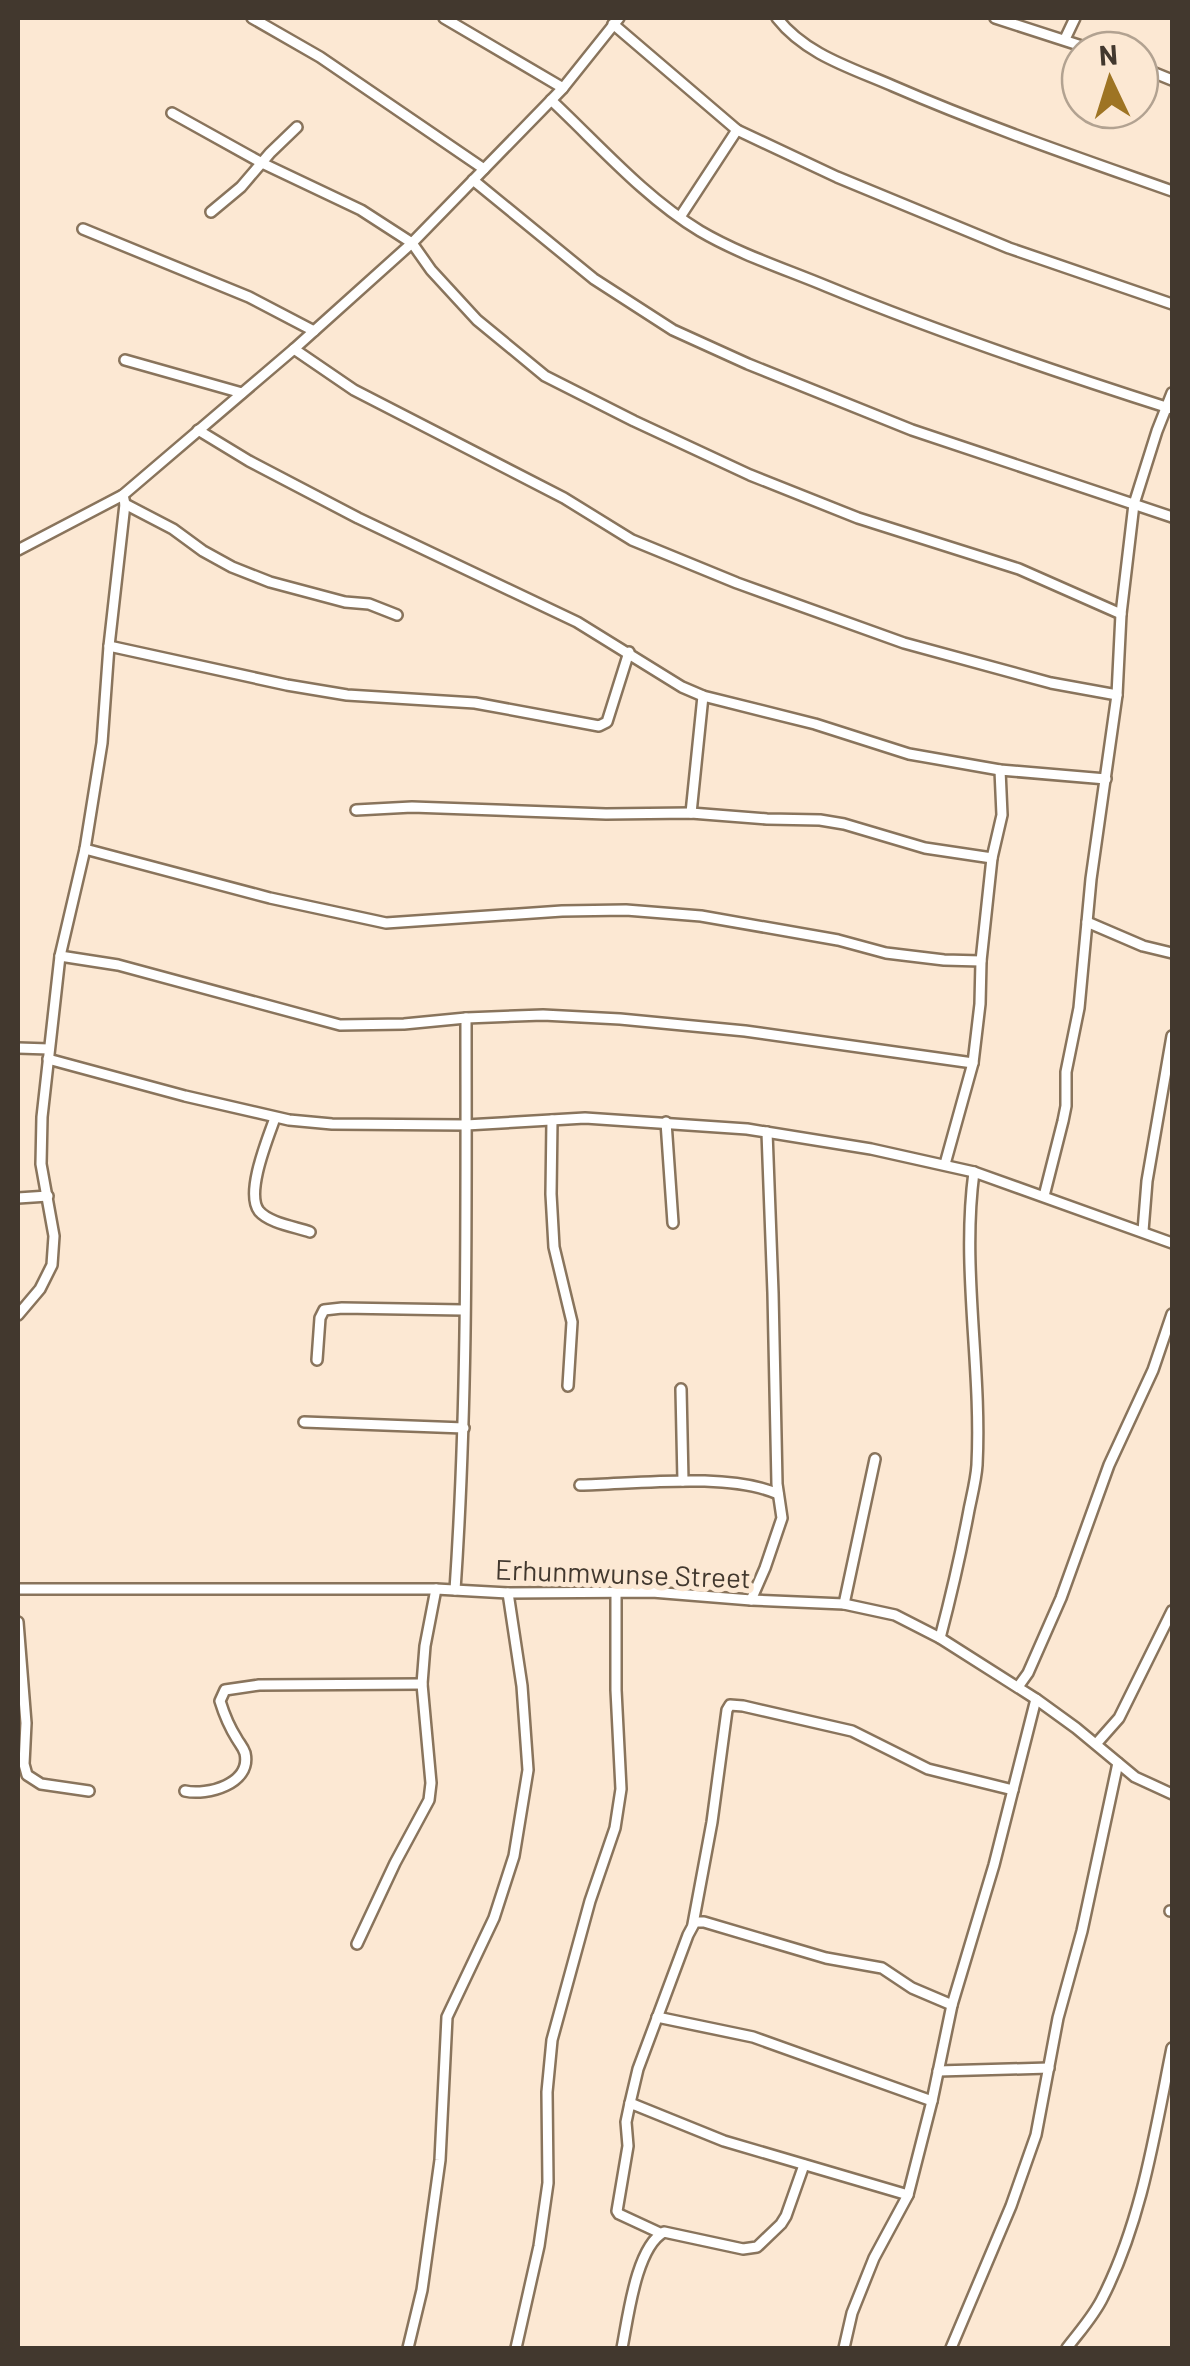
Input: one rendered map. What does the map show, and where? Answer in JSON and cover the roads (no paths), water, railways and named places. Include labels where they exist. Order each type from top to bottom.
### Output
[{"type":"street","points":[[252,18],[320,58],[484,169]]},
{"type":"street","points":[[444,18],[562,88]]},
{"type":"street","points":[[777,18],[818,54],[955,113],[1172,191]]},
{"type":"street","points":[[995,18],[1060,38]]},
{"type":"street","points":[[18,550],[124,500],[412,243],[551,100],[616,21],[737,130],[838,178],[1009,248],[1172,304]]},
{"type":"street","points":[[551,100],[680,217],[736,249],[1010,356],[1169,408]]},
{"type":"street","points":[[172,113],[262,163],[361,210],[412,243],[476,320],[545,376],[750,475],[858,518],[1019,569],[1121,614]]},
{"type":"street","points":[[211,212],[241,188],[297,127]]},
{"type":"street","points":[[680,217],[737,130]]},
{"type":"street","points":[[473,180],[594,279],[673,330],[912,430],[1172,517]]},
{"type":"street","points":[[83,229],[249,297],[314,331]]},
{"type":"street","points":[[294,349],[354,390],[564,498],[632,540],[737,583],[904,643],[1050,683],[1117,695]]},
{"type":"street","points":[[126,360],[242,393]]},
{"type":"street","points":[[1044,1196],[1066,1106],[1066,1072],[1079,1008],[1091,880],[1117,695],[1121,614],[1134,504],[1172,393]]},
{"type":"street","points":[[198,430],[248,461],[358,518],[577,622],[703,696],[815,724],[908,754],[1000,770],[1106,780]]},
{"type":"street","points":[[124,500],[232,567],[270,582],[345,602],[369,604],[397,615]]},
{"type":"street","points":[[18,1314],[23,1302],[40,1288],[52,1265],[54,1236],[41,1164],[42,1116],[60,956],[102,743],[124,500]]},
{"type":"street","points":[[109,646],[347,695],[475,703],[599,726],[607,722],[629,652]]},
{"type":"street","points":[[691,813],[703,696]]},
{"type":"street","points":[[945,1164],[973,1063],[980,961],[992,858],[1002,814],[1000,770]]},
{"type":"street","points":[[356,810],[412,807],[691,813],[820,820],[925,848],[992,858]]},
{"type":"street","points":[[84,849],[386,924],[562,910],[626,910],[701,916],[838,940],[886,953],[980,961]]},
{"type":"street","points":[[1087,922],[1143,946],[1172,953]]},
{"type":"street","points":[[60,956],[118,965],[340,1026],[543,1015],[744,1031],[973,1063]]},
{"type":"street","points":[[455,1590],[464,1428],[466,1018]]},
{"type":"street","points":[[1142,1231],[1172,1036]]},
{"type":"street","points":[[18,1048],[274,1118],[332,1124],[666,1122],[767,1132],[945,1164],[1172,1243]]},
{"type":"street","points":[[274,1118],[256,1176],[254,1200],[259,1211],[270,1218],[310,1232]]},
{"type":"street","points":[[552,1120],[554,1247],[572,1322],[568,1386]]},
{"type":"street","points":[[666,1122],[674,1223]]},
{"type":"street","points":[[751,1600],[780,1527],[781,1511],[767,1132]]},
{"type":"street","points":[[940,1638],[976,1469],[978,1403],[969,1250],[974,1172]]},
{"type":"street","points":[[18,1198],[48,1196]]},
{"type":"street","points":[[317,1360],[324,1310],[464,1310]]},
{"type":"street","points":[[1018,1687],[1028,1674],[1061,1598],[1109,1465],[1152,1370],[1172,1314]]},
{"type":"street","points":[[681,1389],[683,1481]]},
{"type":"street","points":[[304,1422],[464,1428]]},
{"type":"street","points":[[844,1604],[874,1459]]},
{"type":"street","points":[[580,1484],[728,1483],[778,1494]]},
{"type":"street","name":"Erhunmwunse Street","points":[[18,1589],[652,1592],[844,1604],[894,1615],[940,1638],[1036,1699],[1150,1786],[1172,1794]]},
{"type":"street","points":[[357,1944],[429,1800],[422,1684],[436,1589]]},
{"type":"street","points":[[516,2348],[539,2246],[548,2182],[547,2092],[552,2040],[614,1828],[621,1789],[616,1592]]},
{"type":"street","points":[[408,2348],[422,2290],[440,2160],[447,2017],[494,1918],[514,1856],[528,1770],[522,1686],[508,1593]]},
{"type":"street","points":[[1096,1744],[1119,1718],[1172,1611]]},
{"type":"street","points":[[18,1622],[27,1775],[42,1784],[88,1791]]},
{"type":"street","points":[[185,1791],[204,1793],[226,1786],[236,1779],[246,1760],[220,1701],[225,1690],[259,1685],[422,1684]]},
{"type":"street","points":[[844,2348],[852,2313],[874,2258],[908,2196],[952,2004],[994,1865],[1036,1699]]},
{"type":"street","points":[[804,2165],[786,2216],[757,2247],[743,2249],[672,2233],[660,2234],[617,2211],[628,2146],[626,2122],[638,2069],[693,1924],[712,1822],[726,1710],[743,1706],[852,1730],[928,1769],[1013,1790]]},
{"type":"street","points":[[951,2348],[1011,2206],[1036,2134],[1058,2018],[1082,1931],[1118,1764]]},
{"type":"street","points":[[693,1924],[704,1922],[826,1958],[882,1968],[912,1988],[952,2004]]},
{"type":"street","points":[[657,2018],[753,2038],[932,2101]]},
{"type":"street","points":[[1067,2348],[1104,2297],[1128,2236],[1145,2181],[1172,2048]]},
{"type":"street","points":[[938,2071],[1049,2068]]},
{"type":"street","points":[[630,2103],[724,2142],[908,2196]]},
{"type":"street","points":[[622,2348],[645,2255],[660,2234]]}]
